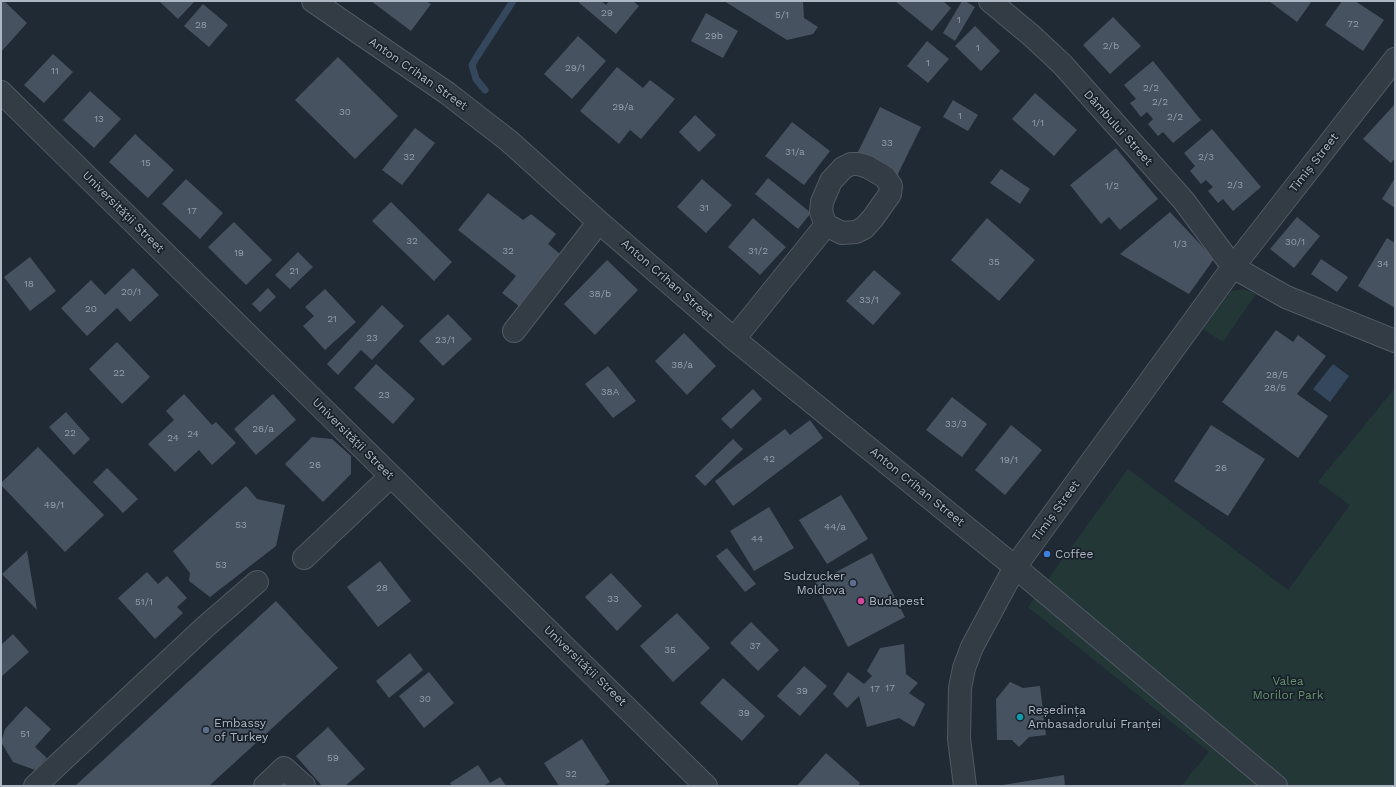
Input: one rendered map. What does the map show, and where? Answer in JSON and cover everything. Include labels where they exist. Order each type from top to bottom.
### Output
[{"type":"street","name":"Anton Crihan Street","points":[[313,1],[447,93],[509,141],[599,222],[734,339],[1015,567],[1276,786]]},
{"type":"street","name":"Dâmbului Street","points":[[990,1],[1032,36],[1062,64],[1184,201],[1233,267]]},
{"type":"street","name":"Timiș Street","points":[[965,786],[959,739],[960,688],[964,668],[972,646],[1015,567],[1233,267],[1395,60]]},
{"type":"street","name":"Universității Street","points":[[1,92],[706,786]]},
{"type":"street","points":[[514,331],[599,222]]},
{"type":"street","points":[[734,339],[826,225]]},
{"type":"street","points":[[1233,267],[1286,297],[1395,341]]},
{"type":"street","points":[[304,558],[391,476]]},
{"type":"street","points":[[35,786],[205,627],[257,582]]},
{"type":"street","points":[[265,786],[284,768],[304,786]]},
{"type":"green space","points":[[1244,289],[1256,294],[1223,342],[1203,329],[1231,291]]},
{"type":"green space","name":"Valea Morilor Park","points":[[1395,388],[1395,786],[1181,786],[1209,752],[1028,607],[1128,469],[1288,590],[1350,505],[1318,482]]},
{"type":"water","points":[[1333,364],[1349,376],[1330,402],[1313,389]]},
{"type":"building","points":[[1,1],[4,1],[27,23],[1,52]]},
{"type":"building","points":[[159,1],[195,1],[178,19]]},
{"type":"building","points":[[371,1],[426,1],[431,4],[411,31]]},
{"type":"building","points":[[577,1],[601,1],[606,5],[609,1],[633,1],[639,6],[616,34]]},
{"type":"building","points":[[724,1],[803,1],[804,18],[818,27],[813,34],[787,40]]},
{"type":"building","points":[[895,1],[943,1],[951,8],[932,31]]},
{"type":"building","points":[[962,1],[965,1],[975,7],[955,41],[943,33]]},
{"type":"building","points":[[1269,1],[1312,1],[1297,22]]},
{"type":"building","points":[[1342,1],[1355,1],[1384,20],[1363,51],[1325,25]]},
{"type":"building","points":[[203,4],[228,25],[209,47],[184,26]]},
{"type":"building","points":[[706,13],[738,31],[723,58],[691,41]]},
{"type":"building","points":[[1113,17],[1141,46],[1110,74],[1083,45]]},
{"type":"building","points":[[975,26],[1000,51],[981,71],[955,46]]},
{"type":"building","points":[[578,36],[606,61],[572,99],[544,74]]},
{"type":"building","points":[[927,41],[949,59],[928,83],[907,66]]},
{"type":"building","points":[[53,54],[73,72],[44,103],[24,85]]},
{"type":"building","points":[[338,57],[398,116],[355,159],[295,100]]},
{"type":"building","points":[[1153,61],[1201,120],[1173,143],[1163,132],[1158,136],[1148,124],[1153,119],[1147,112],[1141,117],[1130,103],[1136,99],[1124,85]]},
{"type":"building","points":[[617,67],[643,88],[650,80],[675,99],[641,139],[630,130],[619,144],[580,111]]},
{"type":"building","points":[[90,91],[121,119],[94,148],[63,120]]},
{"type":"building","points":[[1035,93],[1077,130],[1054,156],[1012,119]]},
{"type":"building","points":[[953,100],[978,115],[968,131],[943,117]]},
{"type":"building","points":[[1394,105],[1395,158],[1391,163],[1363,139]]},
{"type":"building","points":[[880,107],[921,127],[896,178],[855,158]]},
{"type":"building","points":[[695,115],[716,135],[699,152],[679,132]]},
{"type":"building","points":[[792,122],[830,151],[804,185],[765,156]]},
{"type":"building","points":[[415,128],[435,143],[402,185],[382,170]]},
{"type":"building","points":[[1212,129],[1261,187],[1233,211],[1223,199],[1218,203],[1208,191],[1213,187],[1206,180],[1201,184],[1190,171],[1195,166],[1184,153]]},
{"type":"building","points":[[135,134],[174,170],[148,198],[109,162]]},
{"type":"building","points":[[1116,148],[1158,199],[1120,230],[1109,217],[1101,224],[1070,185]]},
{"type":"building","points":[[1001,169],[1030,189],[1020,204],[990,183]]},
{"type":"building","points":[[768,178],[811,213],[798,229],[755,194]]},
{"type":"building","points":[[1395,178],[1395,208],[1382,199]]},
{"type":"building","points":[[186,179],[223,213],[200,239],[162,204]]},
{"type":"building","points":[[702,179],[732,205],[706,233],[677,207]]},
{"type":"building","points":[[488,193],[523,220],[531,214],[556,234],[548,244],[565,258],[524,310],[502,293],[516,276],[458,230]]},
{"type":"building","points":[[391,202],[452,262],[434,281],[372,221]]},
{"type":"building","points":[[1170,212],[1214,259],[1189,294],[1120,254]]},
{"type":"building","points":[[1297,217],[1320,236],[1294,268],[1270,249]]},
{"type":"building","points":[[753,218],[786,247],[760,275],[728,247]]},
{"type":"building","points":[[987,218],[1035,260],[999,301],[951,260]]},
{"type":"building","points":[[234,222],[272,260],[246,285],[208,247]]},
{"type":"building","points":[[1387,238],[1395,243],[1395,308],[1358,286]]},
{"type":"building","points":[[298,252],[313,267],[290,289],[275,275]]},
{"type":"building","points":[[30,257],[56,291],[30,311],[4,277]]},
{"type":"building","points":[[1321,259],[1348,277],[1337,292],[1311,274]]},
{"type":"building","points":[[607,260],[638,290],[595,335],[564,304]]},
{"type":"building","points":[[133,268],[159,295],[130,322],[117,308],[87,336],[61,308],[91,280],[105,295]]},
{"type":"building","points":[[874,270],[901,293],[873,325],[846,301]]},
{"type":"building","points":[[268,288],[276,297],[260,312],[252,304]]},
{"type":"building","points":[[325,289],[356,322],[325,350],[303,326],[314,316],[305,307]]},
{"type":"building","points":[[382,305],[404,326],[372,360],[361,350],[338,375],[327,364]]},
{"type":"building","points":[[448,314],[472,339],[443,366],[419,341]]},
{"type":"building","points":[[1276,330],[1293,342],[1298,335],[1326,356],[1297,394],[1328,416],[1298,458],[1222,402]]},
{"type":"building","points":[[684,333],[716,366],[687,395],[655,361]]},
{"type":"building","points":[[117,342],[150,377],[122,404],[89,369]]},
{"type":"building","points":[[376,364],[415,399],[393,424],[354,388]]},
{"type":"building","points":[[608,366],[636,401],[613,418],[585,384]]},
{"type":"building","points":[[753,389],[762,399],[731,429],[721,419]]},
{"type":"building","points":[[184,394],[212,425],[216,422],[236,443],[212,465],[199,450],[175,472],[148,444],[174,420],[166,411]]},
{"type":"building","points":[[273,394],[296,420],[256,455],[234,429]]},
{"type":"building","points":[[952,397],[987,424],[962,457],[926,430]]},
{"type":"building","points":[[66,412],[90,439],[74,455],[49,427]]},
{"type":"building","points":[[810,420],[823,438],[733,506],[715,481],[785,429],[790,435]]},
{"type":"building","points":[[1011,425],[1042,450],[1005,495],[975,470]]},
{"type":"building","points":[[1211,425],[1265,459],[1228,516],[1174,481]]},
{"type":"building","points":[[312,437],[332,439],[351,456],[351,474],[323,502],[285,464]]},
{"type":"building","points":[[733,439],[743,449],[705,486],[695,476]]},
{"type":"building","points":[[38,447],[104,515],[65,552],[1,485],[1,483]]},
{"type":"building","points":[[107,468],[138,499],[123,513],[93,482]]},
{"type":"building","points":[[246,486],[257,499],[285,505],[276,546],[210,597],[189,581],[190,573],[173,551]]},
{"type":"building","points":[[841,495],[868,539],[827,564],[799,520]]},
{"type":"building","points":[[769,507],[794,548],[754,571],[730,531]]},
{"type":"building","points":[[727,548],[756,584],[745,592],[716,556]]},
{"type":"building","points":[[27,551],[37,610],[2,574]]},
{"type":"building","points":[[872,553],[905,617],[848,647],[815,583]]},
{"type":"building","points":[[380,561],[411,601],[378,627],[347,587]]},
{"type":"building","points":[[147,572],[158,584],[167,576],[187,598],[177,607],[183,613],[155,639],[118,598]]},
{"type":"building","points":[[611,573],[642,606],[617,631],[585,597]]},
{"type":"building","points":[[276,601],[338,668],[209,786],[75,786]]},
{"type":"building","points":[[677,613],[710,648],[673,682],[640,646]]},
{"type":"building","points":[[751,622],[779,650],[758,671],[730,643]]},
{"type":"building","points":[[13,634],[29,652],[1,677],[1,645]]},
{"type":"building","points":[[904,644],[906,674],[918,683],[909,693],[925,704],[914,727],[899,718],[867,727],[859,696],[847,708],[833,694],[848,672],[864,684],[872,676],[867,671],[880,648]]},
{"type":"building","points":[[410,653],[423,670],[389,698],[376,681]]},
{"type":"building","points":[[804,666],[827,686],[800,716],[777,696]]},
{"type":"building","points":[[429,672],[454,703],[424,728],[399,696]]},
{"type":"building","points":[[723,678],[765,716],[742,741],[700,703]]},
{"type":"building","name":"Reședința Ambasadorului Franței","points":[[1010,682],[1023,688],[1040,686],[1046,735],[1029,737],[1019,747],[1012,740],[997,740],[996,699]]},
{"type":"building","points":[[26,706],[51,729],[35,747],[47,758],[35,770],[13,762],[1,742],[5,729]]},
{"type":"building","points":[[328,727],[365,769],[345,786],[322,786],[296,756]]},
{"type":"building","points":[[582,739],[610,782],[603,786],[559,786],[544,763]]},
{"type":"building","points":[[826,753],[860,783],[858,786],[797,786]]},
{"type":"building","points":[[478,765],[490,783],[500,777],[506,786],[452,786],[450,783]]},
{"type":"building","points":[[1064,775],[1065,786],[1003,786],[1003,785]]},
{"type":"waterway","points":[[485,90],[476,79],[472,65],[513,1]]},
{"type":"place","name":"Coffee","points":[[1047,554]]},
{"type":"place","name":"Sudzucker Moldova","points":[[853,583]]},
{"type":"place","name":"Budapest","points":[[861,601]]},
{"type":"place","name":"Reședința Ambasadorului Franței","points":[[1020,717]]},
{"type":"place","name":"Embassy of Turkey","points":[[206,730]]}]
